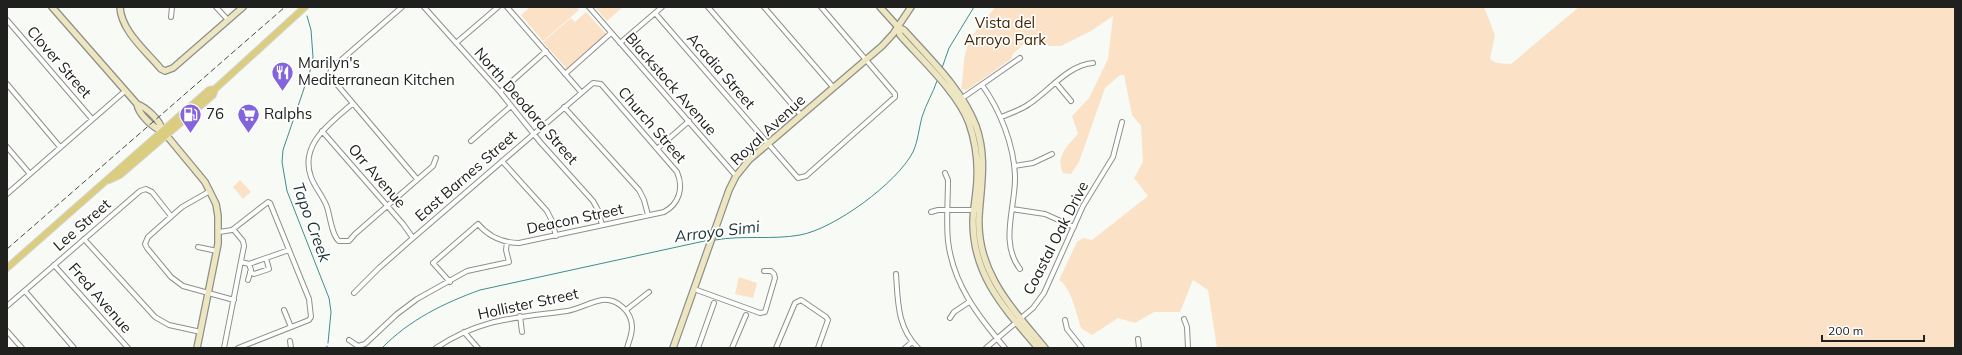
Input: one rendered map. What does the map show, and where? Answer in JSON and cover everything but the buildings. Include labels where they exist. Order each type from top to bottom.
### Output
[{"type":"main road","points":[[120,7],[121,16],[127,29],[161,69],[165,71],[173,68],[243,7]]},
{"type":"main road","points":[[7,268],[107,181],[120,175],[208,90],[215,89],[305,7]]},
{"type":"main road","points":[[880,7],[898,27],[904,30],[952,85],[960,100],[976,147],[978,177],[973,236],[980,267],[993,292],[1045,348]]},
{"type":"main road","name":"Royal Avenue","points":[[674,348],[729,190],[736,176],[749,160],[768,143],[888,40],[911,7]]},
{"type":"main road","points":[[55,8],[137,104],[142,106],[159,122],[164,133],[199,173],[210,191],[218,216],[219,232],[217,251],[197,348]]},
{"type":"main road","points":[[898,27],[900,35],[950,92],[960,100]]},
{"type":"main road","points":[[1019,321],[1038,348]]},
{"type":"street","points":[[171,17],[172,7]]},
{"type":"street","points":[[216,7],[228,20]]},
{"type":"street","points":[[402,7],[330,70],[330,78],[417,179]]},
{"type":"street","name":"North Deodora Street","points":[[424,7],[500,92],[593,201],[598,210],[602,226]]},
{"type":"street","points":[[456,43],[498,7]]},
{"type":"street","points":[[507,7],[581,92]]},
{"type":"street","name":"Blackstock Avenue","points":[[589,7],[736,176]]},
{"type":"street","points":[[620,43],[662,7]]},
{"type":"street","points":[[708,7],[802,115]]},
{"type":"street","points":[[764,7],[834,87]]},
{"type":"street","points":[[821,7],[866,59]]},
{"type":"street","name":"Acadia Street","points":[[655,13],[798,178],[803,178],[895,97],[895,94],[866,59]]},
{"type":"street","name":"Clover Street","points":[[7,20],[92,119]]},
{"type":"street","points":[[565,74],[611,33]]},
{"type":"street","points":[[500,92],[546,51]]},
{"type":"street","points":[[960,100],[1020,58]]},
{"type":"street","points":[[1001,117],[1028,105],[1072,71],[1092,63]]},
{"type":"street","name":"East Barnes Street","points":[[354,293],[379,268],[564,106],[591,84],[597,83]]},
{"type":"street","name":"Church Street","points":[[597,83],[601,84],[677,172],[680,181],[680,192],[677,200],[664,212],[648,216]]},
{"type":"street","points":[[1056,83],[1071,101]]},
{"type":"street","points":[[7,84],[60,147]]},
{"type":"street","points":[[982,85],[1001,117],[1014,166],[1015,185],[1009,236],[1013,255],[1020,269]]},
{"type":"street","points":[[7,194],[125,90]]},
{"type":"street","points":[[352,104],[322,131],[312,148],[309,170],[313,182],[326,206],[334,235],[341,242],[349,240],[433,166],[436,158]]},
{"type":"street","points":[[471,141],[511,106]]},
{"type":"street","points":[[564,106],[639,190],[644,200],[648,216]]},
{"type":"street","points":[[656,149],[689,122]]},
{"type":"street","name":"Coastal Oak Drive","points":[[986,348],[1034,308],[1044,293],[1086,200],[1113,157],[1122,122]]},
{"type":"street","name":"Orr Avenue","points":[[322,131],[413,238]]},
{"type":"street","points":[[7,147],[30,174]]},
{"type":"street","points":[[1014,166],[1033,163],[1052,154]]},
{"type":"street","points":[[502,161],[547,211],[552,221],[556,236]]},
{"type":"street","points":[[945,173],[948,180],[948,241],[958,278],[969,302],[1005,348]]},
{"type":"street","name":"Lee Street","points":[[7,306],[143,190],[149,190],[152,192],[171,216]]},
{"type":"street","points":[[210,191],[184,205],[171,216],[148,237],[146,247],[178,283],[189,288],[209,292],[234,300]]},
{"type":"street","points":[[219,232],[233,229],[268,202],[270,203],[309,299],[311,317],[308,320],[238,348]]},
{"type":"street","points":[[931,212],[948,209],[976,210]]},
{"type":"street","points":[[1012,209],[1045,214],[1074,226]]},
{"type":"street","name":"Deacon Street","points":[[450,282],[433,263],[478,224],[486,232],[507,242],[526,242],[648,216]]},
{"type":"street","points":[[224,348],[244,243],[233,229]]},
{"type":"street","points":[[84,239],[155,318],[169,325],[201,332]]},
{"type":"street","name":"Deacon Street","points":[[348,340],[358,346],[365,344],[397,314],[417,299],[470,271],[509,262],[506,250],[507,242]]},
{"type":"street","points":[[198,247],[217,251]]},
{"type":"street","points":[[241,262],[249,264],[289,250]]},
{"type":"street","points":[[250,272],[254,274],[269,269],[266,258]]},
{"type":"street","points":[[248,280],[250,272],[249,264]]},
{"type":"street","name":"Fred Avenue","points":[[54,265],[128,348]]},
{"type":"street","points":[[694,289],[760,313],[765,312],[775,278],[771,271],[764,271]]},
{"type":"street","points":[[896,274],[901,320],[905,332],[918,348]]},
{"type":"street","points":[[25,291],[74,348]]},
{"type":"street","points":[[627,348],[632,329],[631,319],[626,310],[649,292]]},
{"type":"street","name":"Hollister Street","points":[[436,348],[464,332],[491,322],[520,316],[568,311],[603,300],[616,302],[626,310]]},
{"type":"street","points":[[776,348],[795,303],[798,300],[803,301],[826,316],[828,320],[818,348]]},
{"type":"street","points":[[950,318],[954,312],[969,302]]},
{"type":"street","points":[[698,348],[714,303]]},
{"type":"street","points":[[284,310],[290,327]]},
{"type":"street","points":[[732,348],[746,315]]},
{"type":"street","points":[[520,316],[522,332]]},
{"type":"street","points":[[1184,319],[1187,328],[1188,348]]},
{"type":"street","points":[[1066,320],[1067,329],[1082,348]]},
{"type":"street","points":[[7,331],[22,348]]},
{"type":"street","points":[[464,332],[478,348]]},
{"type":"street","points":[[1138,339],[1139,348]]},
{"type":"street","points":[[290,341],[291,348]]},
{"type":"street","points":[[905,348],[912,342]]},
{"type":"green space","points":[[530,7],[577,7],[579,10],[543,41],[521,15]]},
{"type":"green space","points":[[595,7],[623,7],[607,21]]},
{"type":"green space","name":"Vista del Arroyo Park","points":[[996,7],[1484,7],[1495,35],[1490,59],[1496,63],[1511,64],[1579,7],[1955,7],[1955,348],[1217,348],[1208,290],[1193,280],[1180,312],[1154,312],[1135,323],[1118,318],[1092,335],[1081,328],[1070,295],[1059,280],[1077,242],[1083,238],[1092,240],[1148,196],[1134,178],[1143,162],[1141,126],[1132,115],[1124,75],[1120,75],[1105,88],[1079,162],[1071,174],[1063,173],[1060,162],[1063,152],[1078,134],[1072,116],[1089,98],[1108,59],[1113,16],[1091,31],[1061,46],[1031,46],[1029,39],[1013,54],[1011,59],[967,90],[961,89],[964,60],[968,45],[980,25]]},
{"type":"green space","points":[[586,12],[607,35],[567,69],[543,42],[571,18],[575,22]]},
{"type":"green space","points":[[240,180],[251,192],[243,199],[233,187]]},
{"type":"green space","points":[[739,277],[757,283],[753,298],[735,294]]},
{"type":"waterway","name":"Arroyo Simi","points":[[942,68],[949,48],[974,7]]},
{"type":"waterway","name":"Tapo Creek","points":[[307,16],[311,30],[313,57],[310,71],[283,150],[282,162],[287,191],[329,298],[331,312],[328,343]]},
{"type":"waterway","name":"Arroyo Simi","points":[[715,240],[800,235],[830,224],[863,203],[893,177],[905,164],[913,152],[925,108],[937,81]]},
{"type":"waterway","name":"Arroyo Simi","points":[[382,348],[392,338],[428,313],[480,290],[709,240]]},
{"type":"railway","points":[[7,249],[285,7]]},
{"type":"place","name":"Marilyn's Mediterranean Kitchen","points":[[282,92]]},
{"type":"place","name":"76","points":[[190,134]]},
{"type":"place","name":"Ralphs","points":[[249,134]]}]
